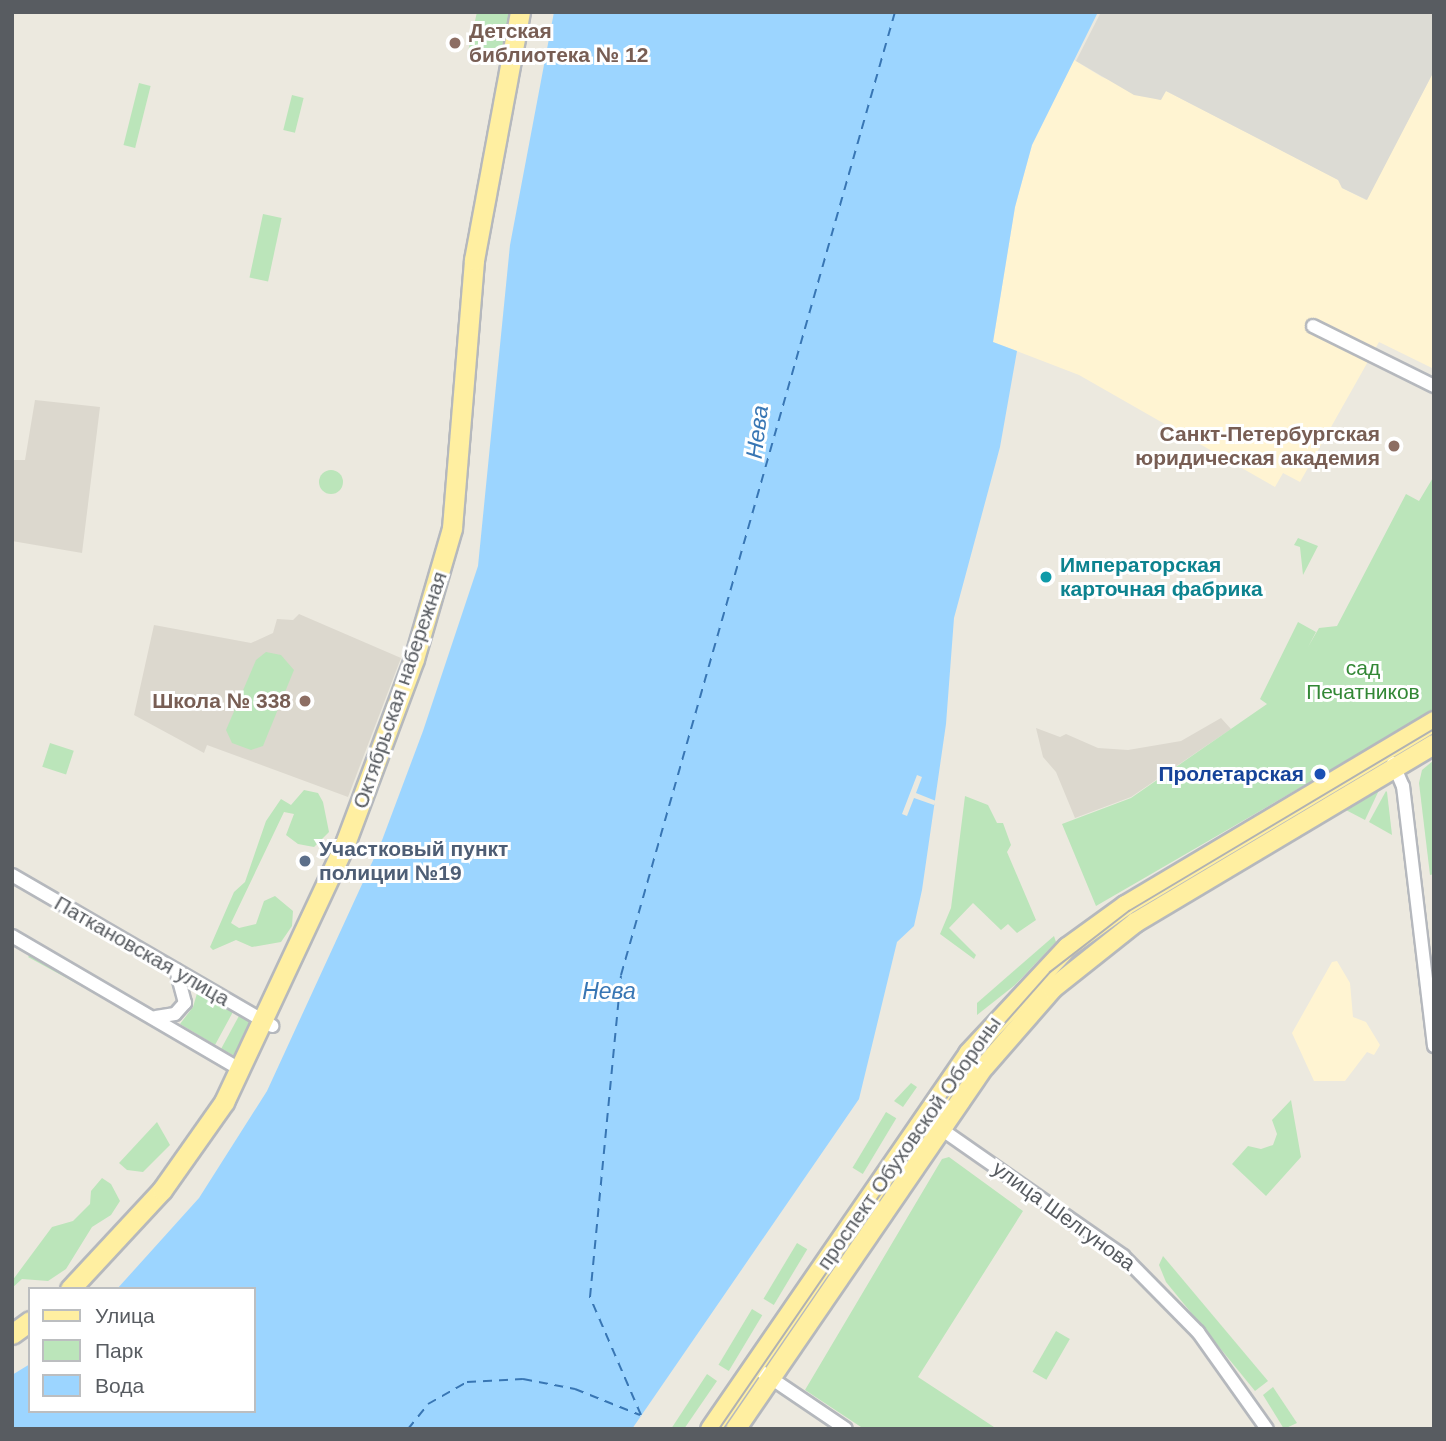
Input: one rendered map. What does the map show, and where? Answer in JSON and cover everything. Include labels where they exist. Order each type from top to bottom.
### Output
[{"type":"main road","name":"Октябрьская набережная","points":[[89,1287],[199,1163],[236,1103],[267,1023],[351,829],[443,569],[453,516],[474,260],[520,12]]},
{"type":"main road","name":"Октябрьская набережная","points":[[72,1287],[188,1157],[267,1023],[370,813],[457,562],[464,531],[482,290],[531,12]]},
{"type":"main road","name":"проспект Обуховской Обороны","points":[[710,1429],[985,1031],[1084,933],[1434,721]]},
{"type":"main road","name":"проспект Обуховской Обороны","points":[[735,1429],[941,1129],[1020,1021],[1096,949],[1434,744]]},
{"type":"main road","points":[[12,1334],[28,1322]]},
{"type":"main road","points":[[12,1348],[28,1337]]},
{"type":"street","points":[[1313,326],[1434,386]]},
{"type":"street","points":[[1385,750],[1395,767],[1405,803],[1434,1046]]},
{"type":"street","name":"Паткановская улица","points":[[12,875],[267,1023]]},
{"type":"street","points":[[12,936],[240,1069]]},
{"type":"street","points":[[154,1017],[175,1014],[185,1003],[176,970]]},
{"type":"street","name":"улица Шелгунова","points":[[924,1117],[1102,1239],[1142,1273],[1214,1353],[1267,1429]]},
{"type":"street","points":[[753,1366],[846,1429]]},
{"type":"shaded area","points":[[1101,12],[1434,12],[1434,71],[1367,200],[1342,188],[1338,180],[1166,91],[1161,100],[1134,95],[1076,61]]},
{"type":"shaded area","points":[[1074,60],[1102,77],[1160,100],[1166,91],[1339,180],[1342,188],[1366,200],[1434,71],[1434,369],[1379,342],[1300,482],[1283,473],[1275,487],[1079,375],[993,342],[1015,207],[1032,145]]},
{"type":"shaded area","points":[[35,400],[100,407],[82,553],[12,541],[12,460],[25,460]]},
{"type":"shaded area","name":"Школа № 338","points":[[299,614],[401,658],[348,797],[207,745],[204,753],[134,715],[154,625],[251,643],[273,633],[277,619],[293,620]]},
{"type":"shaded area","points":[[1221,718],[1231,729],[1131,797],[1075,818],[1056,772],[1043,757],[1036,728],[1060,737],[1066,734],[1098,748],[1128,750],[1181,741]]},
{"type":"shaded area","points":[[1337,961],[1350,983],[1353,1017],[1366,1022],[1380,1045],[1374,1055],[1367,1052],[1345,1081],[1314,1081],[1292,1033],[1332,962]]},
{"type":"green space","points":[[477,12],[509,12],[501,63],[467,56]]},
{"type":"green space","points":[[139,83],[151,86],[135,148],[124,145]]},
{"type":"green space","points":[[292,95],[304,98],[295,133],[283,130]]},
{"type":"green space","points":[[263,214],[282,218],[268,282],[249,278]]},
{"type":"green space","points":[[331,470],[339,474],[343,482],[339,490],[331,494],[323,490],[319,482],[323,474]]},
{"type":"green space","name":"сад Печатников","points":[[1434,476],[1434,710],[1096,906],[1062,824],[1131,798],[1267,704],[1260,699],[1298,622],[1316,632],[1308,647],[1319,628],[1337,626],[1406,494],[1419,501]]},
{"type":"green space","points":[[1298,538],[1318,546],[1303,575],[1300,547],[1294,545]]},
{"type":"green space","points":[[266,652],[281,655],[294,670],[263,746],[251,750],[232,743],[226,730],[256,660]]},
{"type":"green space","points":[[50,743],[74,751],[66,775],[42,767]]},
{"type":"green space","points":[[1434,760],[1434,874],[1430,875],[1419,783],[1422,770]]},
{"type":"green space","points":[[1380,788],[1365,820],[1344,809]]},
{"type":"green space","points":[[304,790],[318,793],[323,802],[329,832],[314,847],[298,844],[286,835],[294,814],[284,812],[231,923],[239,928],[256,924],[264,901],[275,896],[293,911],[292,926],[281,942],[252,947],[236,940],[213,950],[210,947],[234,892],[245,882],[266,821],[281,799],[291,805]]},
{"type":"green space","points":[[1387,792],[1392,835],[1369,822]]},
{"type":"green space","points":[[965,796],[988,805],[997,823],[1003,823],[1011,845],[1007,852],[1036,920],[1017,933],[1008,924],[1001,930],[973,903],[949,928],[976,955],[974,959],[940,934],[951,908]]},
{"type":"green space","points":[[1054,936],[1056,942],[1015,985],[977,1015],[977,1003]]},
{"type":"green space","points":[[32,953],[158,1026],[158,1028],[28,957]]},
{"type":"green space","points":[[198,990],[234,1010],[215,1045],[180,1024],[193,1007]]},
{"type":"green space","points":[[240,1014],[251,1023],[238,1055],[233,1055],[221,1049]]},
{"type":"green space","points":[[911,1083],[917,1087],[903,1107],[894,1101]]},
{"type":"green space","points":[[1291,1100],[1301,1157],[1266,1196],[1232,1164],[1248,1146],[1261,1149],[1273,1145],[1277,1134],[1272,1120]]},
{"type":"green space","points":[[886,1112],[896,1118],[863,1174],[853,1168]]},
{"type":"green space","points":[[157,1122],[170,1145],[143,1172],[127,1170],[119,1163]]},
{"type":"green space","points":[[949,1157],[1023,1211],[918,1377],[997,1429],[864,1429],[805,1390],[942,1159]]},
{"type":"green space","points":[[102,1178],[111,1184],[120,1201],[111,1215],[92,1227],[66,1269],[48,1281],[22,1279],[12,1288],[12,1281],[52,1227],[73,1221],[90,1204],[91,1191]]},
{"type":"green space","points":[[797,1243],[807,1249],[774,1305],[764,1299]]},
{"type":"green space","points":[[1163,1256],[1268,1381],[1255,1391],[1166,1282],[1159,1265]]},
{"type":"green space","points":[[752,1309],[762,1315],[729,1371],[719,1365]]},
{"type":"green space","points":[[1056,1331],[1070,1339],[1046,1380],[1032,1372]]},
{"type":"green space","points":[[707,1374],[717,1381],[684,1429],[671,1429]]},
{"type":"green space","points":[[1273,1387],[1297,1423],[1284,1429],[1263,1395]]},
{"type":"water","name":"Нева","points":[[554,12],[1098,12],[1032,145],[1015,207],[993,342],[1017,351],[1000,447],[954,618],[946,724],[922,890],[914,926],[897,942],[859,1099],[632,1429],[12,1429],[12,1375],[28,1365],[28,1413],[256,1413],[256,1287],[119,1287],[199,1198],[267,1091],[381,843],[423,731],[478,566],[510,245]]},
{"type":"pier","points":[[917,775],[922,777],[916,793],[936,801],[934,805],[914,798],[907,816],[902,814]]},
{"type":"ferry route","points":[[641,1415],[590,1297],[621,975],[895,12]]},
{"type":"ferry route","points":[[408,1429],[428,1404],[467,1382],[523,1379],[575,1389],[640,1415]]},
{"type":"tram line","points":[[719,1429],[974,1058],[1050,972],[1129,911],[1434,729]]},
{"type":"place","name":"Детская библиотека № 12","points":[[455,43]]},
{"type":"place","name":"Санкт-Петербургская юридическая академия","points":[[1394,446]]},
{"type":"place","name":"Императорская карточная фабрика","points":[[1046,577]]},
{"type":"place","name":"Школа № 338","points":[[305,701]]},
{"type":"place","name":"Пролетарская","points":[[1320,774]]},
{"type":"place","name":"Участковый пункт полиции №19","points":[[305,861]]}]
